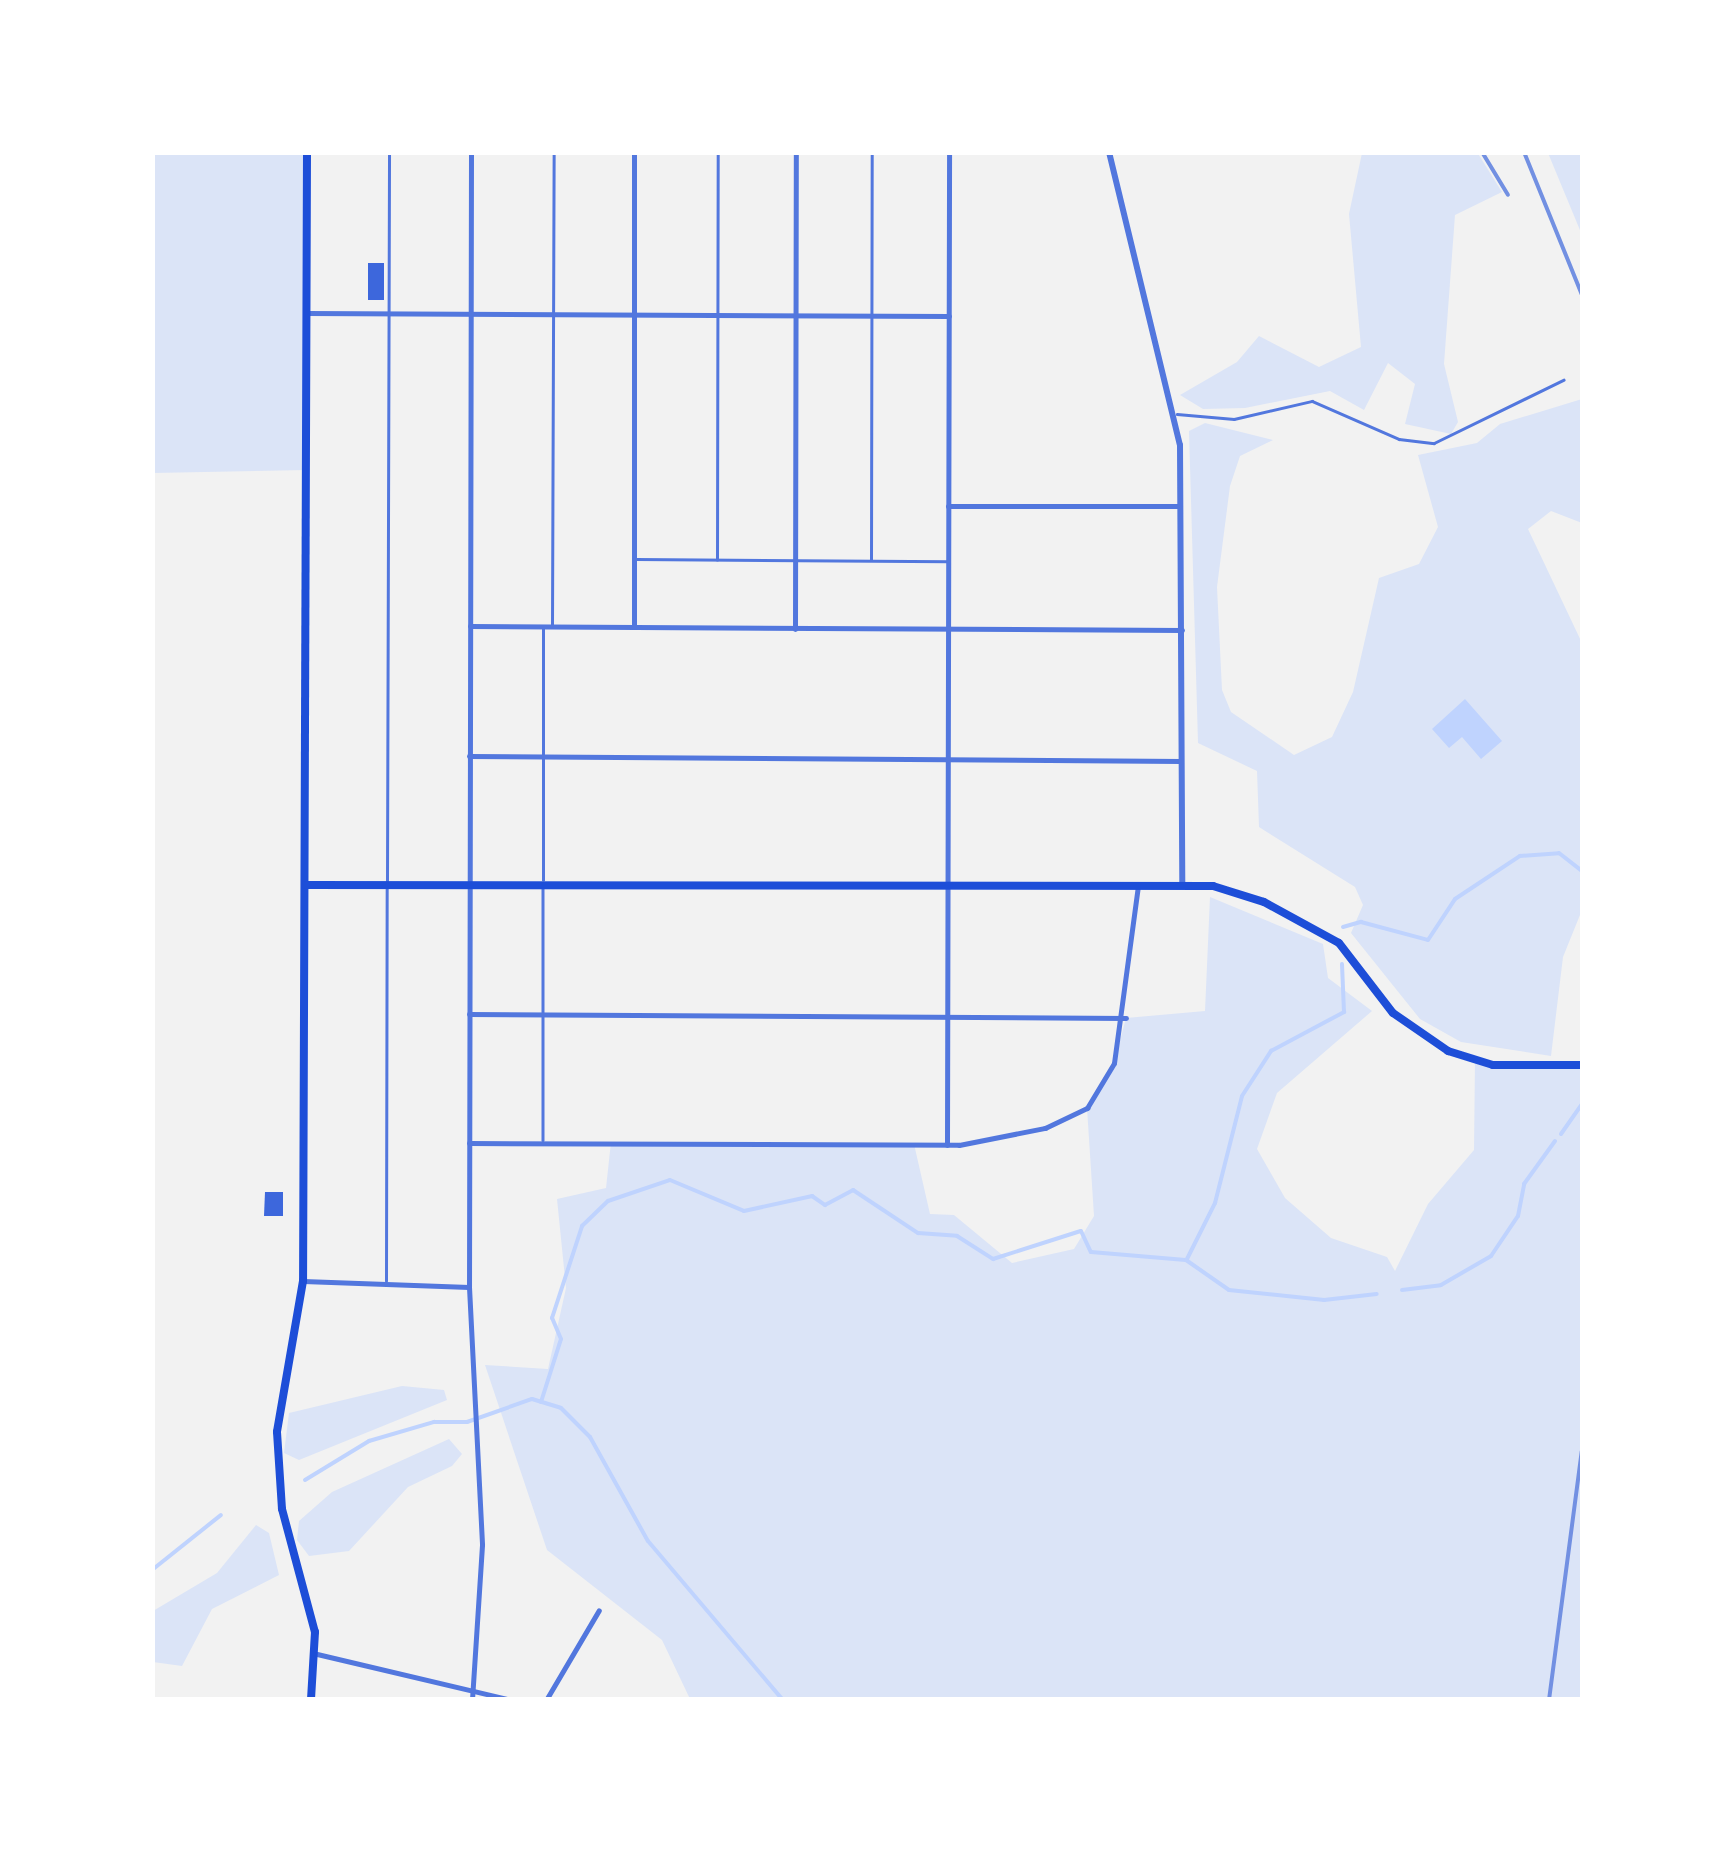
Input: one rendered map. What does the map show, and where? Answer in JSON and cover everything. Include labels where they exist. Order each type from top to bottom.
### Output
[{"type":"main road","points":[[307,152],[303,1282],[278,1412],[278,1482],[317,1654],[311,1700]]},
{"type":"main road","points":[[306,885],[1182,884],[1264,902],[1340,943],[1394,1013],[1448,1051],[1493,1064],[1582,1065]]},
{"type":"street","points":[[471,152],[469,1287],[482,1561],[472,1700]]},
{"type":"street","points":[[634,152],[634,627]]},
{"type":"street","points":[[795,629],[796,152]]},
{"type":"street","points":[[947,1144],[948,152]]},
{"type":"street","points":[[1109,152],[1174,413],[1181,506],[1182,884]]},
{"type":"street","points":[[307,314],[949,316]]},
{"type":"street","points":[[948,506],[1181,506]]},
{"type":"street","points":[[470,626],[1182,630]]},
{"type":"street","points":[[469,756],[1181,761]]},
{"type":"street","points":[[469,1142],[947,1144],[1046,1128],[1087,1108],[1114,1062],[1126,1018],[1138,885]]},
{"type":"street","points":[[469,1014],[1126,1018]]},
{"type":"street","points":[[303,1282],[469,1287]]},
{"type":"street","points":[[546,1700],[599,1610]]},
{"type":"street","points":[[317,1654],[511,1700]]},
{"type":"lane","points":[[386,1283],[389,152]]},
{"type":"lane","points":[[552,627],[554,152]]},
{"type":"lane","points":[[717,560],[718,152]]},
{"type":"lane","points":[[871,560],[872,152]]},
{"type":"lane","points":[[1174,413],[1234,420],[1312,401],[1399,439],[1434,443],[1563,380]]},
{"type":"lane","points":[[634,558],[948,560]]},
{"type":"lane","points":[[543,627],[543,1144]]},
{"type":"shaded area","points":[[1477,152],[1502,192],[1455,215],[1444,364],[1458,422],[1451,434],[1405,424],[1415,384],[1388,363],[1364,410],[1330,391],[1245,408],[1203,409],[1180,395],[1237,362],[1259,336],[1319,367],[1361,347],[1349,214],[1362,153]]},
{"type":"shaded area","points":[[153,153],[307,153],[306,470],[153,473]]},
{"type":"shaded area","points":[[1548,153],[1582,153],[1582,235]]},
{"type":"shaded area","points":[[1582,399],[1582,523],[1551,511],[1528,529],[1582,643],[1582,910],[1563,957],[1551,1056],[1461,1042],[1420,1019],[1351,933],[1363,905],[1355,887],[1259,827],[1257,771],[1198,743],[1189,431],[1205,423],[1273,440],[1240,456],[1230,486],[1217,587],[1222,690],[1231,712],[1294,755],[1332,737],[1353,692],[1379,578],[1419,564],[1438,527],[1418,455],[1477,443],[1500,424]]},
{"type":"shaded area","points":[[1210,897],[1323,944],[1328,978],[1372,1011],[1277,1093],[1257,1149],[1285,1198],[1331,1238],[1387,1257],[1395,1271],[1428,1204],[1474,1150],[1475,1060],[1582,1065],[1582,1699],[690,1699],[662,1640],[547,1550],[485,1365],[548,1369],[566,1288],[557,1199],[606,1188],[611,1142],[914,1144],[930,1214],[954,1215],[1012,1263],[1074,1249],[1094,1216],[1087,1108],[1114,1063],[1126,1018],[1205,1011]]},
{"type":"shaded area","points":[[402,1386],[444,1390],[447,1400],[299,1460],[284,1453],[289,1413]]},
{"type":"shaded area","points":[[449,1439],[462,1454],[452,1466],[408,1487],[349,1551],[309,1556],[297,1540],[299,1521],[332,1492]]},
{"type":"shaded area","points":[[256,1525],[269,1533],[279,1575],[212,1609],[182,1666],[153,1662],[153,1611],[217,1573]]},
{"type":"water","points":[[1465,699],[1502,741],[1481,759],[1462,737],[1449,748],[1432,729]]},
{"type":"building","points":[[368,263],[384,263],[384,300],[368,300]]},
{"type":"building","points":[[265,1192],[283,1192],[283,1216],[264,1216]]},
{"type":"waterway","points":[[1343,927],[1361,922],[1428,940],[1455,899],[1520,856],[1559,853],[1582,871]]},
{"type":"waterway","points":[[1187,1259],[1215,1203],[1242,1096],[1271,1051],[1344,1012],[1342,964]]},
{"type":"waterway","points":[[1561,1134],[1582,1104]]},
{"type":"waterway","points":[[1402,1290],[1441,1285],[1491,1256],[1518,1216],[1524,1184],[1555,1141]]},
{"type":"waterway","points":[[541,1402],[561,1339],[552,1318],[582,1226],[608,1201],[670,1180],[744,1211],[812,1196],[825,1205],[853,1190],[918,1233],[957,1236],[993,1259],[1081,1231],[1091,1252],[1186,1260],[1229,1290],[1324,1300],[1377,1294]]},
{"type":"waterway","points":[[305,1480],[369,1441],[434,1422],[467,1422],[532,1399],[561,1408],[590,1437],[648,1541],[783,1700]]},
{"type":"waterway","points":[[152,1570],[221,1515]]},
{"type":"railway","points":[[1482,152],[1508,195]]},
{"type":"railway","points":[[1524,152],[1582,295]]},
{"type":"railway","points":[[1549,1700],[1582,1451]]}]
